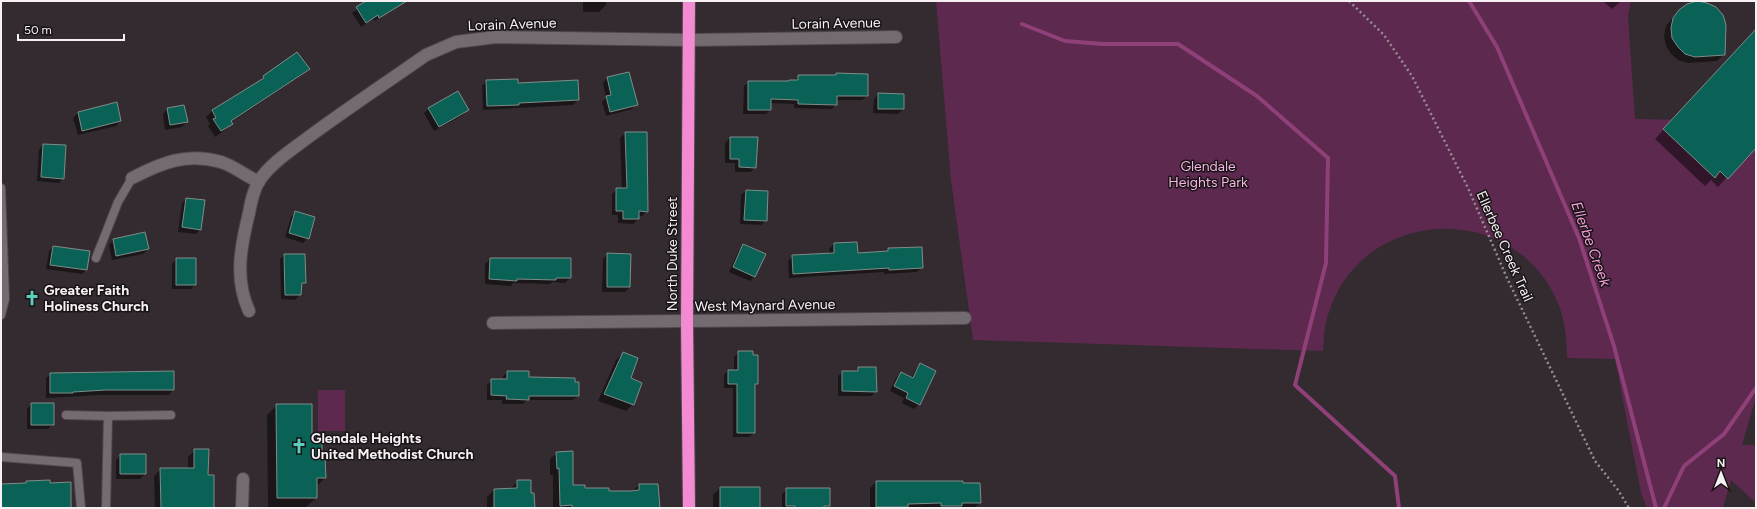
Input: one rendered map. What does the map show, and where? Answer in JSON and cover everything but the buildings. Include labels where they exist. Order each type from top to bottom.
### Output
[{"type":"highway","name":"North Duke Street","points":[[689,1],[687,321],[689,508]]},
{"type":"street","name":"Lorain Avenue","points":[[249,311],[244,300],[240,261],[241,242],[254,193],[259,182],[266,173],[291,150],[320,129],[426,56],[456,42],[496,37],[689,40],[896,37]]},
{"type":"street","points":[[132,178],[150,168],[176,159],[188,158],[220,162],[259,182]]},
{"type":"street","name":"West Maynard Avenue","points":[[493,323],[965,318]]},
{"type":"street","points":[[242,508],[243,479]]},
{"type":"lane","points":[[96,258],[118,202],[132,178]]},
{"type":"lane","points":[[1,188],[5,299],[1,315]]},
{"type":"lane","points":[[66,416],[171,414]]},
{"type":"lane","points":[[106,508],[108,416]]},
{"type":"lane","points":[[1,457],[77,463],[81,508]]},
{"type":"path","name":"Ellerbee Creek Trail","points":[[1349,1],[1384,35],[1412,76],[1468,188],[1507,278],[1595,461],[1618,490],[1629,508]]},
{"type":"green space","name":"Glendale Heights Park","points":[[936,1],[1631,1],[1628,16],[1635,119],[1756,121],[1756,397],[1742,445],[1756,445],[1756,503],[1731,480],[1723,508],[1647,508],[1641,493],[1615,359],[1567,358],[1567,343],[1560,308],[1536,268],[1507,245],[1473,232],[1438,229],[1403,236],[1371,253],[1345,279],[1328,315],[1323,351],[973,340],[951,180]]},
{"type":"green space","points":[[318,390],[345,390],[345,431],[318,431]]},
{"type":"waterway","name":"Ellerbe Creek","points":[[1469,1],[1497,47],[1579,238],[1614,346],[1656,508]]},
{"type":"waterway","points":[[1022,24],[1065,41],[1103,44],[1178,44],[1257,96],[1328,158],[1326,263],[1295,385],[1395,476],[1399,508]]},
{"type":"waterway","points":[[1664,508],[1684,466],[1724,434],[1756,388]]},
{"type":"place","name":"Greater Faith Holiness Church","points":[[32,298]]},
{"type":"place","name":"Glendale Heights United Methodist Church","points":[[299,446]]}]
